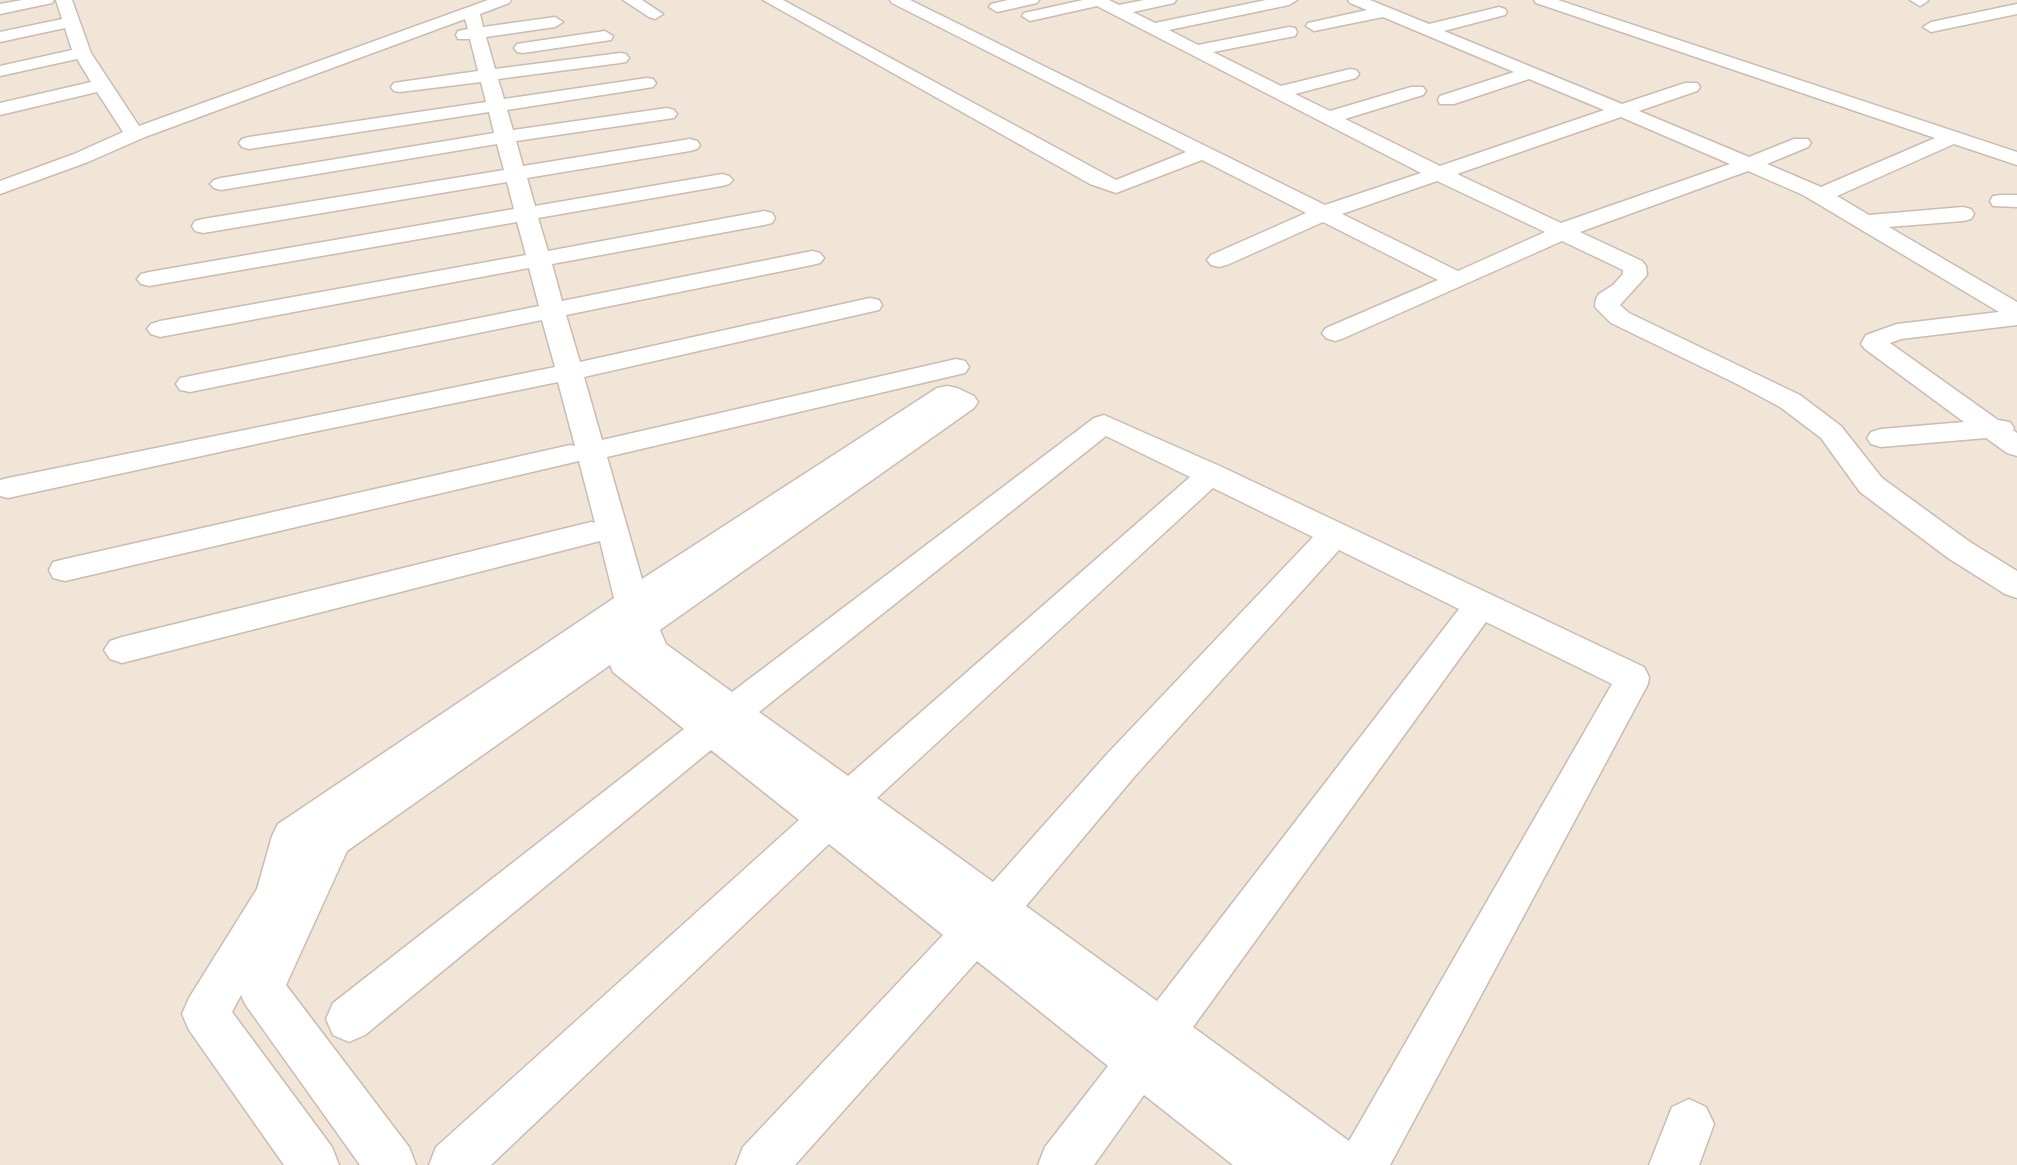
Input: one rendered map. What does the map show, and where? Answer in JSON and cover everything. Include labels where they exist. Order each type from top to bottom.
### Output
[{"type":"street","points":[[0,9],[46,0]]},
{"type":"street","points":[[64,0],[82,53],[130,129],[138,133]]},
{"type":"street","points":[[502,0],[476,57],[627,621]]},
{"type":"street","points":[[631,0],[655,14]]},
{"type":"street","points":[[771,0],[1097,180],[1116,187],[1202,153]]},
{"type":"street","points":[[898,0],[1455,279]]},
{"type":"street","points":[[1118,10],[1168,0]]},
{"type":"street","points":[[1155,28],[1289,0]]},
{"type":"street","points":[[1542,0],[2017,159]]},
{"type":"street","points":[[1998,0],[2017,9]]},
{"type":"street","points":[[997,7],[1030,8],[1098,1],[1439,174],[1634,266],[1635,274],[1630,281],[1608,299],[1607,307],[1620,318],[1790,401],[1831,432],[1871,485],[1959,550],[2017,586]]},
{"type":"street","points":[[1314,26],[1367,3],[1426,30],[1821,195],[2017,312]]},
{"type":"street","points":[[1931,27],[2017,9]]},
{"type":"street","points":[[1426,30],[1499,12]]},
{"type":"street","points":[[249,143],[572,20]]},
{"type":"street","points":[[0,37],[72,22]]},
{"type":"street","points":[[1198,50],[1289,32]]},
{"type":"street","points":[[0,188],[81,159],[138,133],[476,57],[605,36]]},
{"type":"street","points":[[0,71],[82,53]]},
{"type":"street","points":[[476,57],[647,83]]},
{"type":"street","points":[[400,87],[476,57],[620,58]]},
{"type":"street","points":[[1448,99],[1529,73]]},
{"type":"street","points":[[1280,92],[1350,74]]},
{"type":"street","points":[[0,109],[103,85]]},
{"type":"street","points":[[1219,260],[1324,213],[1691,87]]},
{"type":"street","points":[[1330,117],[1417,91]]},
{"type":"street","points":[[221,184],[667,114]]},
{"type":"street","points":[[1821,195],[1952,138]]},
{"type":"street","points":[[1335,333],[1549,240],[1561,231],[1749,164],[1801,143]]},
{"type":"street","points":[[203,226],[690,145]]},
{"type":"street","points":[[149,279],[722,180]]},
{"type":"street","points":[[1866,222],[1963,214]]},
{"type":"street","points":[[160,329],[764,218]]},
{"type":"street","points":[[190,384],[812,258]]},
{"type":"street","points":[[8,488],[560,374],[870,305]]},
{"type":"street","points":[[2017,317],[1897,332],[1875,340],[1874,344],[2004,427],[2017,447]]},
{"type":"street","points":[[65,570],[956,367]]},
{"type":"street","points":[[314,1165],[205,1014],[276,896],[292,836],[627,621],[964,402],[947,394],[627,621],[332,839],[261,989],[390,1165]]},
{"type":"street","points":[[349,1018],[722,720],[1104,424],[1631,677],[1630,684],[1363,1165]]},
{"type":"street","points":[[1881,438],[2004,427]]},
{"type":"street","points":[[581,453],[591,533],[627,621],[652,652],[722,720],[1150,1047],[1340,1165]]},
{"type":"street","points":[[454,1165],[838,809],[1211,474]]},
{"type":"street","points":[[122,650],[591,533]]},
{"type":"street","points":[[761,1165],[985,921],[1121,765],[1335,534]]},
{"type":"street","points":[[1063,1165],[1481,604]]},
{"type":"street","points":[[1150,1047],[1273,1165]]},
{"type":"shaded area","points":[[0,0],[2017,0],[2017,1165],[0,1165]]}]
